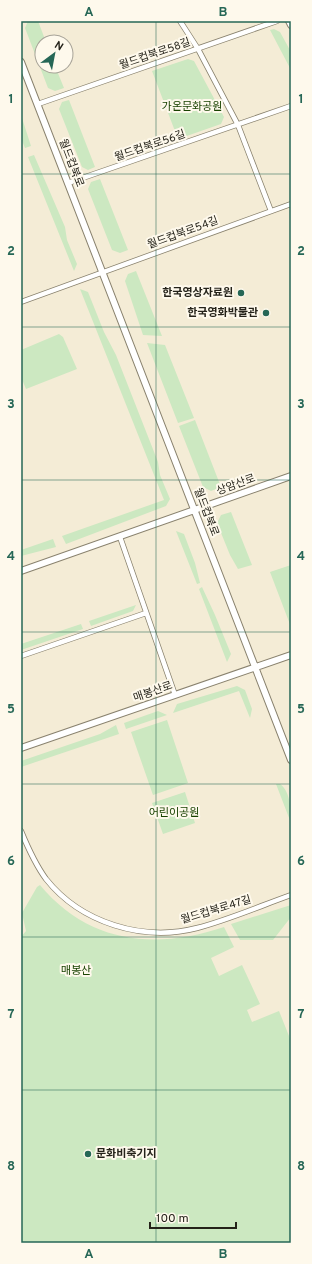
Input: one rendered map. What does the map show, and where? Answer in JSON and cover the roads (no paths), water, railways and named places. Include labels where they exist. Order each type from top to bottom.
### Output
[{"type":"main road","points":[[289,21],[291,25]]},
{"type":"main road","name":"월드컵북로","points":[[21,62],[253,666],[291,760]]},
{"type":"main road","name":"상암산로","points":[[21,571],[291,476]]},
{"type":"main road","name":"매봉산로","points":[[21,748],[175,695],[253,666],[291,655]]},
{"type":"street","points":[[180,21],[198,49],[238,125],[271,212]]},
{"type":"street","name":"월드컵북로58길","points":[[38,104],[277,21]]},
{"type":"street","name":"월드컵북로56길","points":[[68,183],[291,106]]},
{"type":"street","name":"월드컵북로54길","points":[[102,272],[291,204]]},
{"type":"street","points":[[21,302],[102,272]]},
{"type":"street","points":[[120,537],[175,695]]},
{"type":"street","points":[[21,656],[146,614]]},
{"type":"street","name":"월드컵북로47길","points":[[21,831],[37,866],[59,892],[86,912],[125,928],[162,932],[197,928],[291,895]]},
{"type":"place","name":"한국영상자료원","points":[[241,293]]},
{"type":"place","name":"한국영화박물관","points":[[266,313]]},
{"type":"place","name":"문화비축기지","points":[[88,1154]]},
{"type":"park label","name":"가온문화공원","points":[[192,107]]},
{"type":"park label","name":"어린이공원","points":[[174,813]]},
{"type":"park label","name":"매봉산","points":[[76,971]]}]
